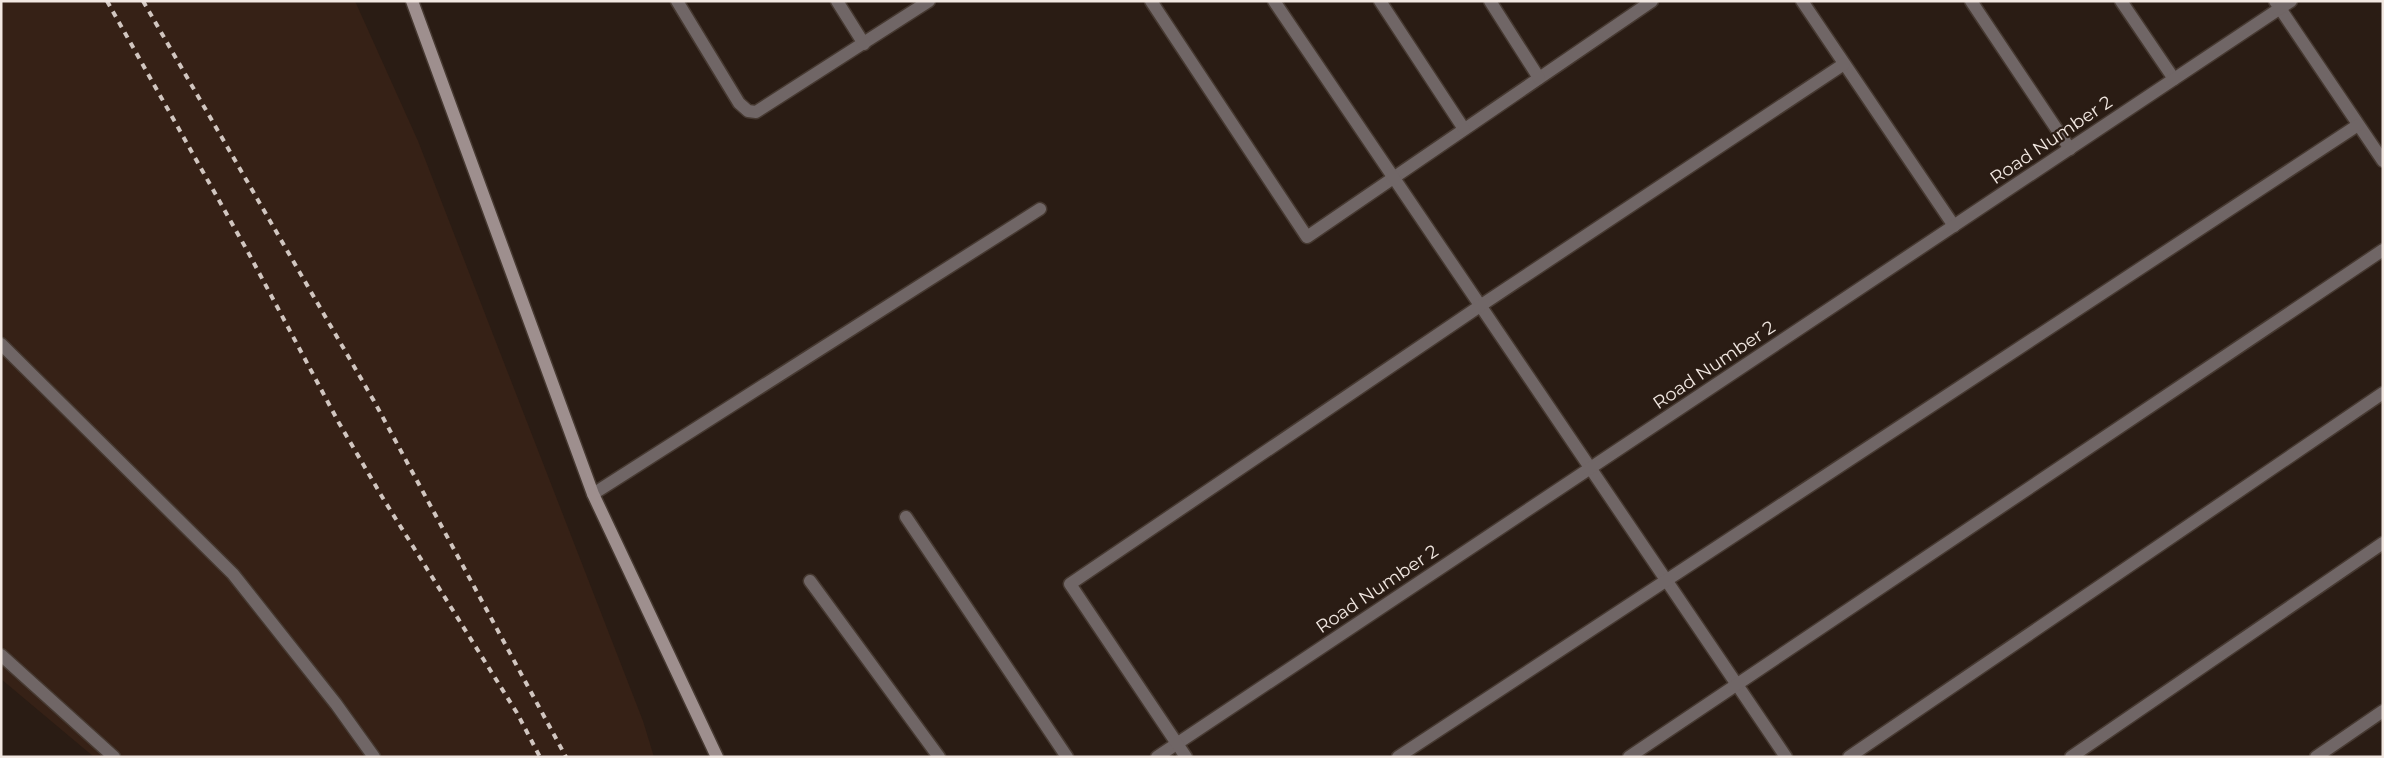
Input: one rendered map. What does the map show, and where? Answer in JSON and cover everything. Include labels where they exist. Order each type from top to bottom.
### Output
[{"type":"street","points":[[412,1],[593,494],[717,757]]},
{"type":"street","points":[[677,1],[740,103],[748,111],[756,112],[765,109],[929,1]]},
{"type":"street","points":[[837,1],[864,44]]},
{"type":"street","points":[[1152,1],[1308,237],[1652,1]]},
{"type":"street","points":[[1274,1],[1786,757]]},
{"type":"street","points":[[1380,1],[1464,129]]},
{"type":"street","points":[[1490,1],[1539,78]]},
{"type":"street","points":[[1802,1],[1954,226]]},
{"type":"street","points":[[1970,1],[2070,149]]},
{"type":"street","points":[[2121,1],[2174,78]]},
{"type":"street","name":"Road Number 2","points":[[1157,757],[2070,149],[2277,5],[2291,1]]},
{"type":"street","points":[[2277,5],[2383,161]]},
{"type":"street","points":[[1186,757],[1070,584],[1480,306],[1844,64]]},
{"type":"street","points":[[1398,757],[2358,125]]},
{"type":"street","points":[[593,494],[1040,209]]},
{"type":"street","points":[[1629,757],[2383,250]]},
{"type":"street","points":[[1,344],[233,574],[336,704],[374,757]]},
{"type":"street","points":[[1849,757],[2383,393]]},
{"type":"street","points":[[906,517],[1067,757]]},
{"type":"street","points":[[2071,757],[2383,543]]},
{"type":"street","points":[[810,581],[939,757]]},
{"type":"street","points":[[1,654],[114,757]]},
{"type":"street","points":[[2316,757],[2383,711]]},
{"type":"shaded area","points":[[1,1],[355,1],[418,141],[643,721],[654,757],[94,757],[1,679]]},
{"type":"railway","points":[[107,1],[248,252],[339,423],[384,500],[517,713],[540,757]]},
{"type":"railway","points":[[143,1],[374,401],[566,757]]}]
